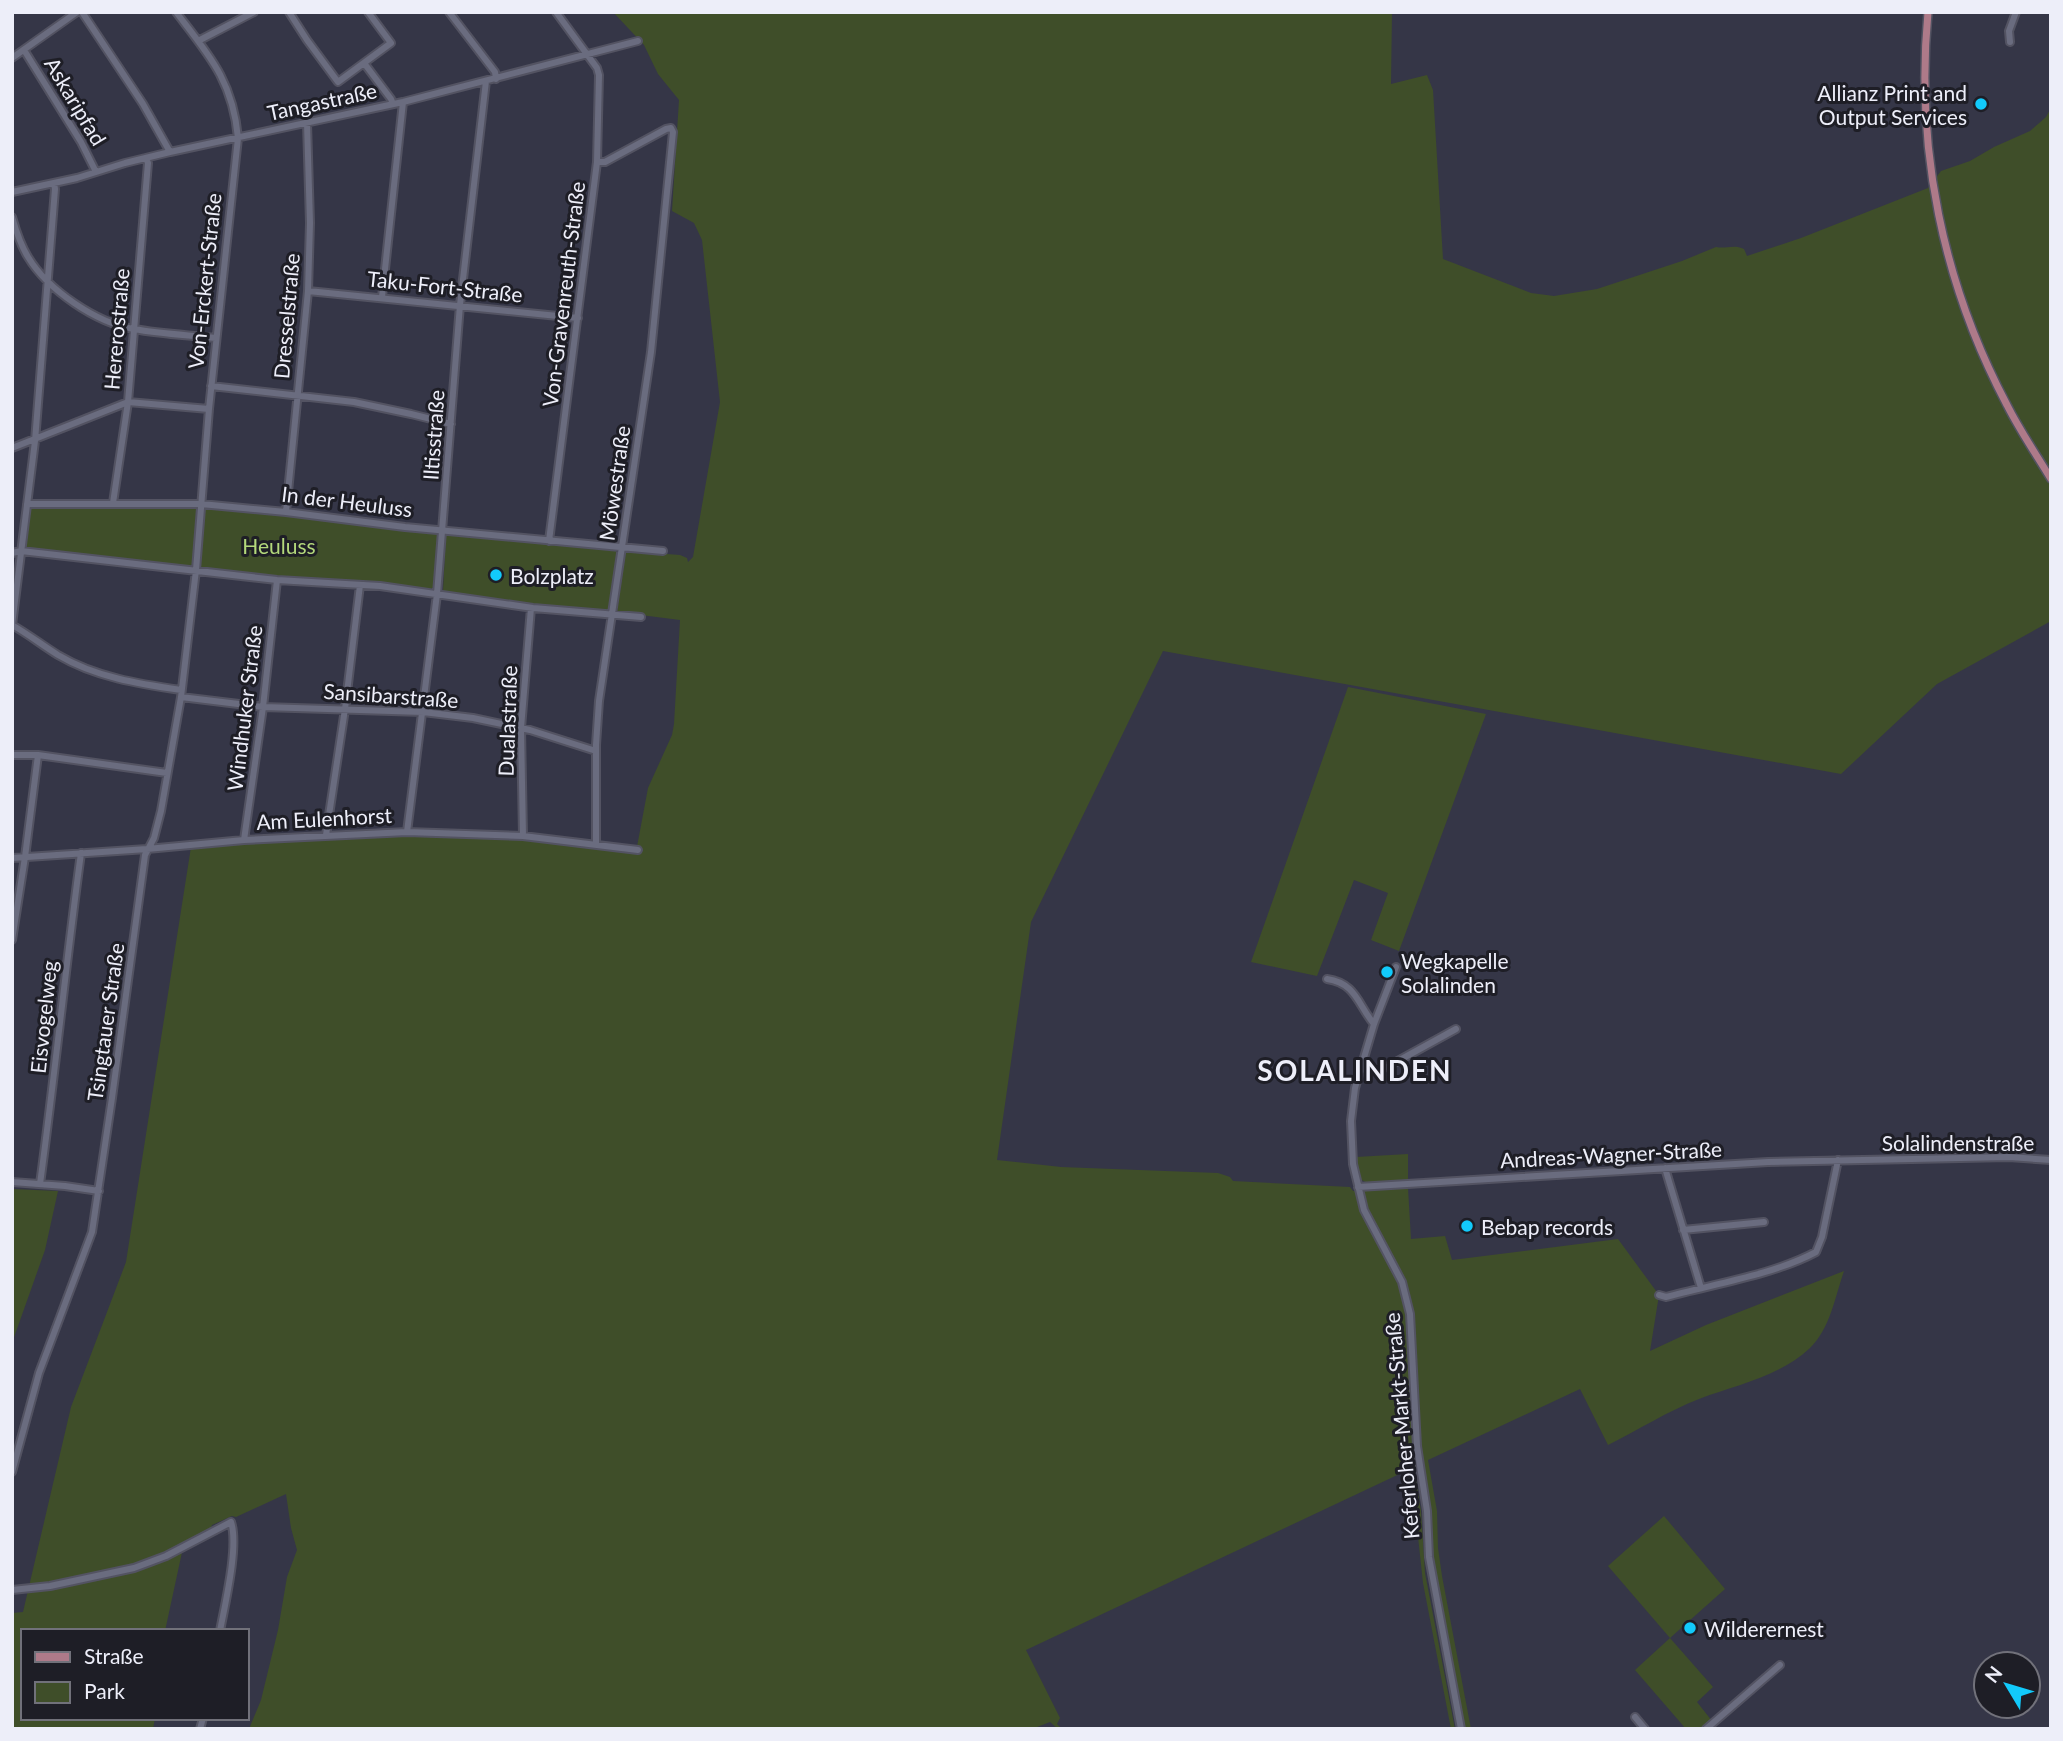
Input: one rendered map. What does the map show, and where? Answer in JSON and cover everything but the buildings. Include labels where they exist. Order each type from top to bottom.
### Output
[{"type":"main road","points":[[1928,12],[1924,116],[1931,174],[1944,242],[1959,294],[1980,349],[2008,407],[2051,478]]},
{"type":"street","points":[[12,58],[77,12]]},
{"type":"street","points":[[82,12],[143,104],[170,152]]},
{"type":"street","name":"Von-Erckert-Straße","points":[[176,12],[218,68],[227,86],[236,117],[238,138],[208,409],[196,570]]},
{"type":"street","points":[[198,41],[254,12]]},
{"type":"street","points":[[289,12],[338,82],[391,43],[368,12]]},
{"type":"street","points":[[449,12],[495,72],[496,79]]},
{"type":"street","name":"Von-Gravenreuth-Straße","points":[[549,541],[597,162],[599,75],[597,68],[556,12]]},
{"type":"street","points":[[2010,42],[2009,31],[2016,12]]},
{"type":"street","name":"Tangastraße","points":[[12,192],[170,152],[403,102],[638,41]]},
{"type":"street","name":"Askaripfad","points":[[24,50],[81,142],[96,172]]},
{"type":"street","points":[[364,63],[393,104]]},
{"type":"street","name":"Iltisstraße","points":[[407,832],[437,594],[460,305],[486,81]]},
{"type":"street","points":[[382,297],[403,102]]},
{"type":"street","name":"Dresselstraße","points":[[286,512],[308,291],[310,223],[307,123]]},
{"type":"street","name":"Möwestraße","points":[[596,844],[599,701],[651,352],[674,138],[671,128],[605,162],[597,162]]},
{"type":"street","name":"Hererostraße","points":[[113,503],[128,402],[148,163],[146,158]]},
{"type":"street","points":[[12,625],[35,441],[54,183]]},
{"type":"street","points":[[12,217],[28,258],[47,280],[90,313],[133,329],[216,338]]},
{"type":"street","name":"Taku-Fort-Straße","points":[[308,291],[578,318]]},
{"type":"street","points":[[211,386],[354,402],[451,424]]},
{"type":"street","points":[[12,448],[128,402],[208,409]]},
{"type":"street","name":"In der Heuluss","points":[[27,504],[201,504],[404,527],[663,551]]},
{"type":"street","points":[[12,553],[21,551],[277,580],[400,588],[531,608],[640,617]]},
{"type":"street","name":"Tsingtauer Straße","points":[[12,1472],[39,1373],[92,1232],[147,849],[154,838],[181,694],[196,570]]},
{"type":"street","name":"Windhuker Straße","points":[[244,840],[263,707],[277,580]]},
{"type":"street","points":[[326,835],[360,585]]},
{"type":"street","name":"Dualastraße","points":[[523,836],[521,728],[531,608]]},
{"type":"street","name":"Sansibarstraße","points":[[12,625],[58,655],[88,669],[181,694],[263,707],[424,712],[473,718],[521,728],[596,751]]},
{"type":"street","points":[[12,755],[38,755],[167,773]]},
{"type":"street","points":[[12,940],[38,755]]},
{"type":"street","name":"Am Eulenhorst","points":[[12,858],[244,840],[407,832],[523,836],[638,850]]},
{"type":"street","name":"Eisvogelweg","points":[[40,1184],[81,853]]},
{"type":"street","name":"Keferloher-Markt-Straße","points":[[1396,967],[1374,1024],[1355,1088],[1351,1121],[1353,1164],[1360,1199],[1402,1282],[1410,1314],[1417,1447],[1427,1511],[1429,1557],[1461,1729]]},
{"type":"street","points":[[1328,979],[1341,982],[1350,988],[1374,1024]]},
{"type":"street","points":[[1360,1069],[1373,1071],[1387,1067],[1456,1029]]},
{"type":"street","name":"Solalindenstraße","points":[[1866,1160],[2009,1157],[2051,1160]]},
{"type":"street","points":[[1659,1295],[1666,1297],[1770,1270],[1816,1252],[1822,1237],[1838,1160]]},
{"type":"street","name":"Andreas-Wagner-Straße","points":[[1358,1187],[1665,1168],[1866,1160]]},
{"type":"street","points":[[1665,1168],[1701,1288]]},
{"type":"street","points":[[12,1182],[99,1191]]},
{"type":"street","points":[[1683,1230],[1764,1222]]},
{"type":"street","points":[[12,1590],[50,1586],[148,1564],[231,1522],[233,1540],[230,1573],[220,1629]]},
{"type":"street","points":[[1706,1729],[1780,1665]]},
{"type":"street","points":[[1635,1717],[1645,1729]]},
{"type":"green space","points":[[613,12],[1392,12],[1391,84],[1427,75],[1433,90],[1443,259],[1531,293],[1554,296],[1597,289],[1716,247],[1744,249],[1747,256],[1801,238],[1928,188],[1941,171],[1970,161],[2030,131],[2046,117],[2051,108],[2051,621],[1937,684],[1841,774],[1163,651],[1031,922],[997,1160],[1061,1167],[1218,1173],[1230,1177],[1233,1181],[1350,1187],[1353,1191],[1408,1188],[1411,1239],[1445,1236],[1452,1260],[1618,1239],[1659,1295],[1650,1351],[1706,1325],[1844,1271],[1831,1312],[1817,1340],[1798,1358],[1771,1373],[1687,1404],[1608,1445],[1580,1389],[1428,1460],[1437,1511],[1442,1576],[1471,1729],[1464,1729],[1435,1578],[1424,1462],[1414,1467],[1421,1511],[1425,1573],[1455,1729],[1451,1729],[1423,1583],[1408,1470],[1026,1650],[1060,1718],[1057,1724],[1062,1729],[1050,1722],[1032,1729],[249,1729],[261,1700],[278,1630],[287,1577],[297,1550],[286,1494],[212,1525],[184,1543],[165,1629],[21,1629],[21,1720],[155,1720],[153,1729],[12,1729],[12,1613],[23,1612],[71,1407],[126,1262],[191,847],[410,835],[533,839],[553,844],[636,852],[648,788],[672,735],[680,620],[617,612],[626,551],[680,555],[687,558],[688,562],[693,557],[720,402],[702,240],[694,223],[672,211],[679,100],[658,74],[644,45]]},
{"type":"green space","name":"Heuluss","points":[[116,505],[197,506],[193,563],[189,567],[25,548],[29,509]]},
{"type":"green space","name":"Heuluss","points":[[204,507],[435,532],[439,535],[434,587],[431,589],[278,577],[203,568],[199,565]]},
{"type":"green space","points":[[449,533],[614,550],[617,552],[610,609],[605,612],[544,606],[443,591],[446,535]]},
{"type":"green space","points":[[1348,687],[1486,714],[1399,951],[1371,940],[1388,893],[1354,880],[1317,976],[1251,962]]},
{"type":"green space","points":[[1408,1154],[1408,1182],[1367,1183],[1360,1179],[1356,1157]]},
{"type":"green space","points":[[12,1189],[58,1191],[45,1250],[12,1343]]},
{"type":"green space","points":[[1664,1516],[1725,1589],[1670,1638],[1608,1566]]},
{"type":"green space","points":[[1670,1638],[1713,1687],[1697,1702],[1712,1721],[1703,1729],[1686,1729],[1635,1670]]},
{"type":"place","name":"Allianz Print and Output Services","points":[[1981,104]]},
{"type":"place","name":"Bolzplatz","points":[[496,575]]},
{"type":"place","name":"Wegkapelle Solalinden","points":[[1387,972]]},
{"type":"place","name":"Bebap records","points":[[1467,1226]]},
{"type":"place","name":"Wilderernest","points":[[1690,1628]]},
{"type":"district","name":"SOLALINDEN","points":[[1355,1070]]}]
